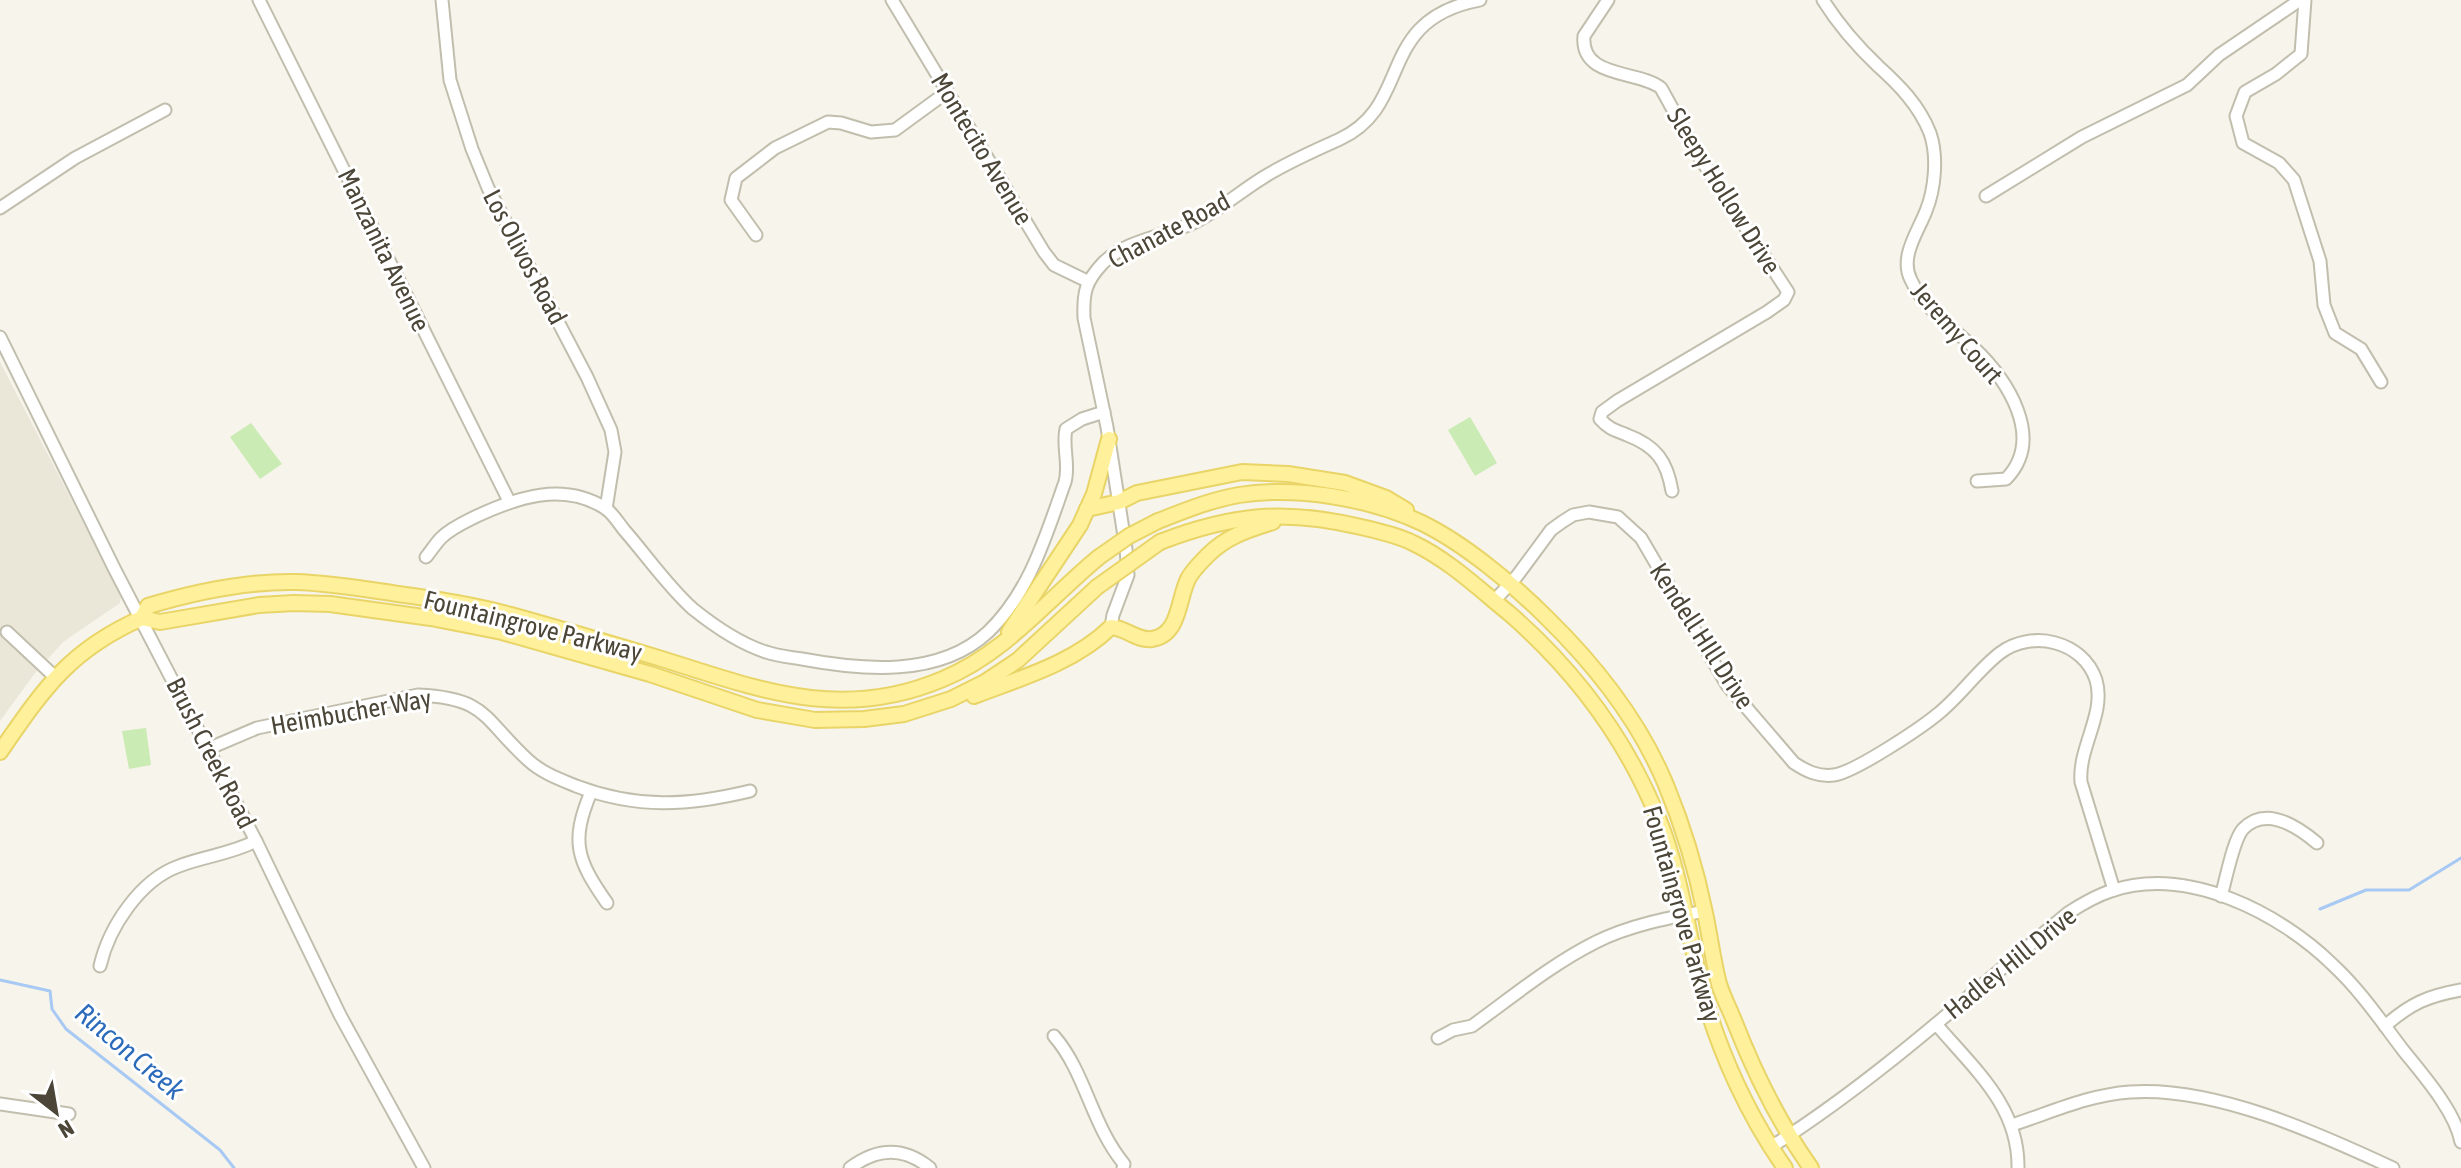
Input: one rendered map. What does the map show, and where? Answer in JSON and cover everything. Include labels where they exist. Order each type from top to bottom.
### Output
[{"type":"main road","points":[[976,664],[1008,634],[1080,525],[1094,494],[1109,439]]},
{"type":"main road","points":[[1087,509],[1119,502],[1137,493],[1242,472],[1288,474],[1345,483],[1386,498],[1425,525]]},
{"type":"main road","name":"Fountaingrove Parkway","points":[[1785,1168],[1747,1102],[1711,1021],[1686,914],[1659,820],[1628,756],[1607,722],[1545,646],[1446,562],[1411,542],[1321,517],[1237,518],[1202,526],[1160,542],[1097,587],[1018,660],[985,682],[951,699],[904,714],[864,719],[815,720],[772,712],[502,632],[431,618],[330,604],[259,605],[160,622],[142,618],[148,606],[198,593],[294,582],[330,584],[435,599],[508,614],[757,689],[808,699],[862,700],[908,692],[976,664],[1012,637],[1099,557],[1129,536],[1197,506],[1239,495],[1278,493],[1317,495],[1395,512],[1425,525],[1509,582],[1584,655],[1625,710],[1647,746],[1681,825],[1705,911],[1719,984],[1753,1067],[1789,1136],[1811,1168]]},
{"type":"main road","points":[[923,708],[957,702],[1047,666],[1095,643],[1111,627],[1147,639],[1162,636],[1176,620],[1189,577],[1223,541],[1275,522],[1321,517]]},
{"type":"main road","points":[[0,752],[54,676],[96,643],[142,618]]},
{"type":"street","name":"Manzanita Avenue","points":[[259,0],[509,501]]},
{"type":"street","name":"Los Olivos Road","points":[[442,0],[450,80],[472,149],[488,188],[587,377],[611,430],[615,452],[606,509]]},
{"type":"street","name":"Montecito Avenue","points":[[892,0],[1044,252],[1054,265],[1087,281]]},
{"type":"street","name":"Chanate Road","points":[[1111,627],[1128,575],[1109,439],[1084,318],[1087,281],[1122,250],[1202,219],[1287,163],[1353,132],[1377,110],[1405,48],[1416,32],[1444,10],[1480,0]]},
{"type":"street","name":"Sleepy Hollow Drive","points":[[1608,0],[1584,36],[1585,50],[1591,60],[1608,71],[1653,82],[1661,88],[1698,155],[1788,292],[1784,300],[1767,312],[1602,412],[1600,419],[1608,428],[1645,444],[1665,462],[1672,491]]},
{"type":"street","name":"Jeremy Court","points":[[1823,0],[1850,37],[1910,96],[1930,134],[1933,187],[1910,247],[1909,277],[1922,299],[1975,349],[2000,380],[2016,405],[2022,422],[2023,454],[2016,468],[2006,479],[1977,481]]},
{"type":"street","points":[[1986,196],[2082,137],[2187,85],[2219,55],[2302,0]]},
{"type":"street","points":[[2302,0],[2301,54],[2276,74],[2245,92],[2236,116],[2243,143],[2279,163],[2294,180],[2320,261],[2324,305],[2335,333],[2361,349],[2381,382]]},
{"type":"street","points":[[756,235],[731,200],[736,178],[775,148],[828,122],[871,132],[895,130],[947,92]]},
{"type":"street","points":[[0,208],[75,158],[165,110]]},
{"type":"street","name":"Brush Creek Road","points":[[0,337],[102,545],[210,748],[340,1015],[424,1168]]},
{"type":"street","points":[[426,557],[441,538],[459,525],[509,501],[534,495],[574,497],[606,509],[692,608],[742,641],[765,652],[840,666],[874,668],[916,664],[950,655],[974,642],[1004,614],[1025,583],[1040,552],[1065,482],[1068,470],[1063,441],[1066,429],[1082,419],[1104,412]]},
{"type":"street","name":"Kendell HIll Drive","points":[[1494,601],[1551,530],[1562,522],[1573,515],[1589,512],[1618,517],[1641,538],[1727,685],[1794,763],[1806,771],[1822,775],[1846,771],[1939,714],[2001,652],[2024,641],[2051,642],[2074,650],[2089,667],[2096,682],[2098,704],[2081,756],[2081,782],[2114,890]]},
{"type":"street","points":[[7,632],[54,676]]},
{"type":"street","name":"Heimbucher Way","points":[[210,748],[257,728],[418,695],[444,696],[476,707],[542,771],[591,792],[637,802],[666,804],[693,803],[750,791]]},
{"type":"street","points":[[591,792],[579,819],[580,853],[585,869],[607,903]]},
{"type":"street","points":[[2221,896],[2242,831],[2252,823],[2279,819],[2296,825],[2317,843]]},
{"type":"street","points":[[100,966],[105,944],[117,923],[158,876],[256,841]]},
{"type":"street","name":"Hadley Hill Drive","points":[[1771,1147],[1936,1024],[2068,913],[2090,899],[2114,890],[2154,884],[2181,886],[2221,896],[2284,925],[2296,934],[2340,972],[2385,1026],[2438,1095],[2461,1142]]},
{"type":"street","points":[[1438,1038],[1453,1030],[1472,1026],[1568,958],[1599,940],[1645,924],[1705,911]]},
{"type":"street","points":[[2385,1026],[2414,1003],[2430,995],[2461,990]]},
{"type":"street","points":[[1936,1024],[2003,1103],[2012,1125],[2018,1168]]},
{"type":"street","points":[[1054,1036],[1069,1054],[1097,1123],[1124,1164],[1123,1168]]},
{"type":"street","points":[[2012,1125],[2089,1098],[2131,1092],[2171,1093],[2244,1107],[2351,1148],[2393,1168]]},
{"type":"street","points":[[0,1104],[69,1114]]},
{"type":"street","points":[[850,1168],[879,1154],[895,1152],[912,1155],[930,1168]]},
{"type":"shaded area","points":[[0,362],[121,596],[120,603],[63,642],[35,673],[0,721]]},
{"type":"green space","points":[[1470,417],[1497,463],[1475,476],[1448,430]]},
{"type":"green space","points":[[251,423],[282,464],[260,479],[230,437]]},
{"type":"green space","points":[[146,728],[151,765],[129,769],[122,731]]},
{"type":"waterway","points":[[2320,909],[2366,890],[2409,890],[2461,858]]},
{"type":"waterway","name":"Rincon Creek","points":[[0,980],[50,991],[52,1009],[66,1029],[220,1150],[234,1168]]}]
